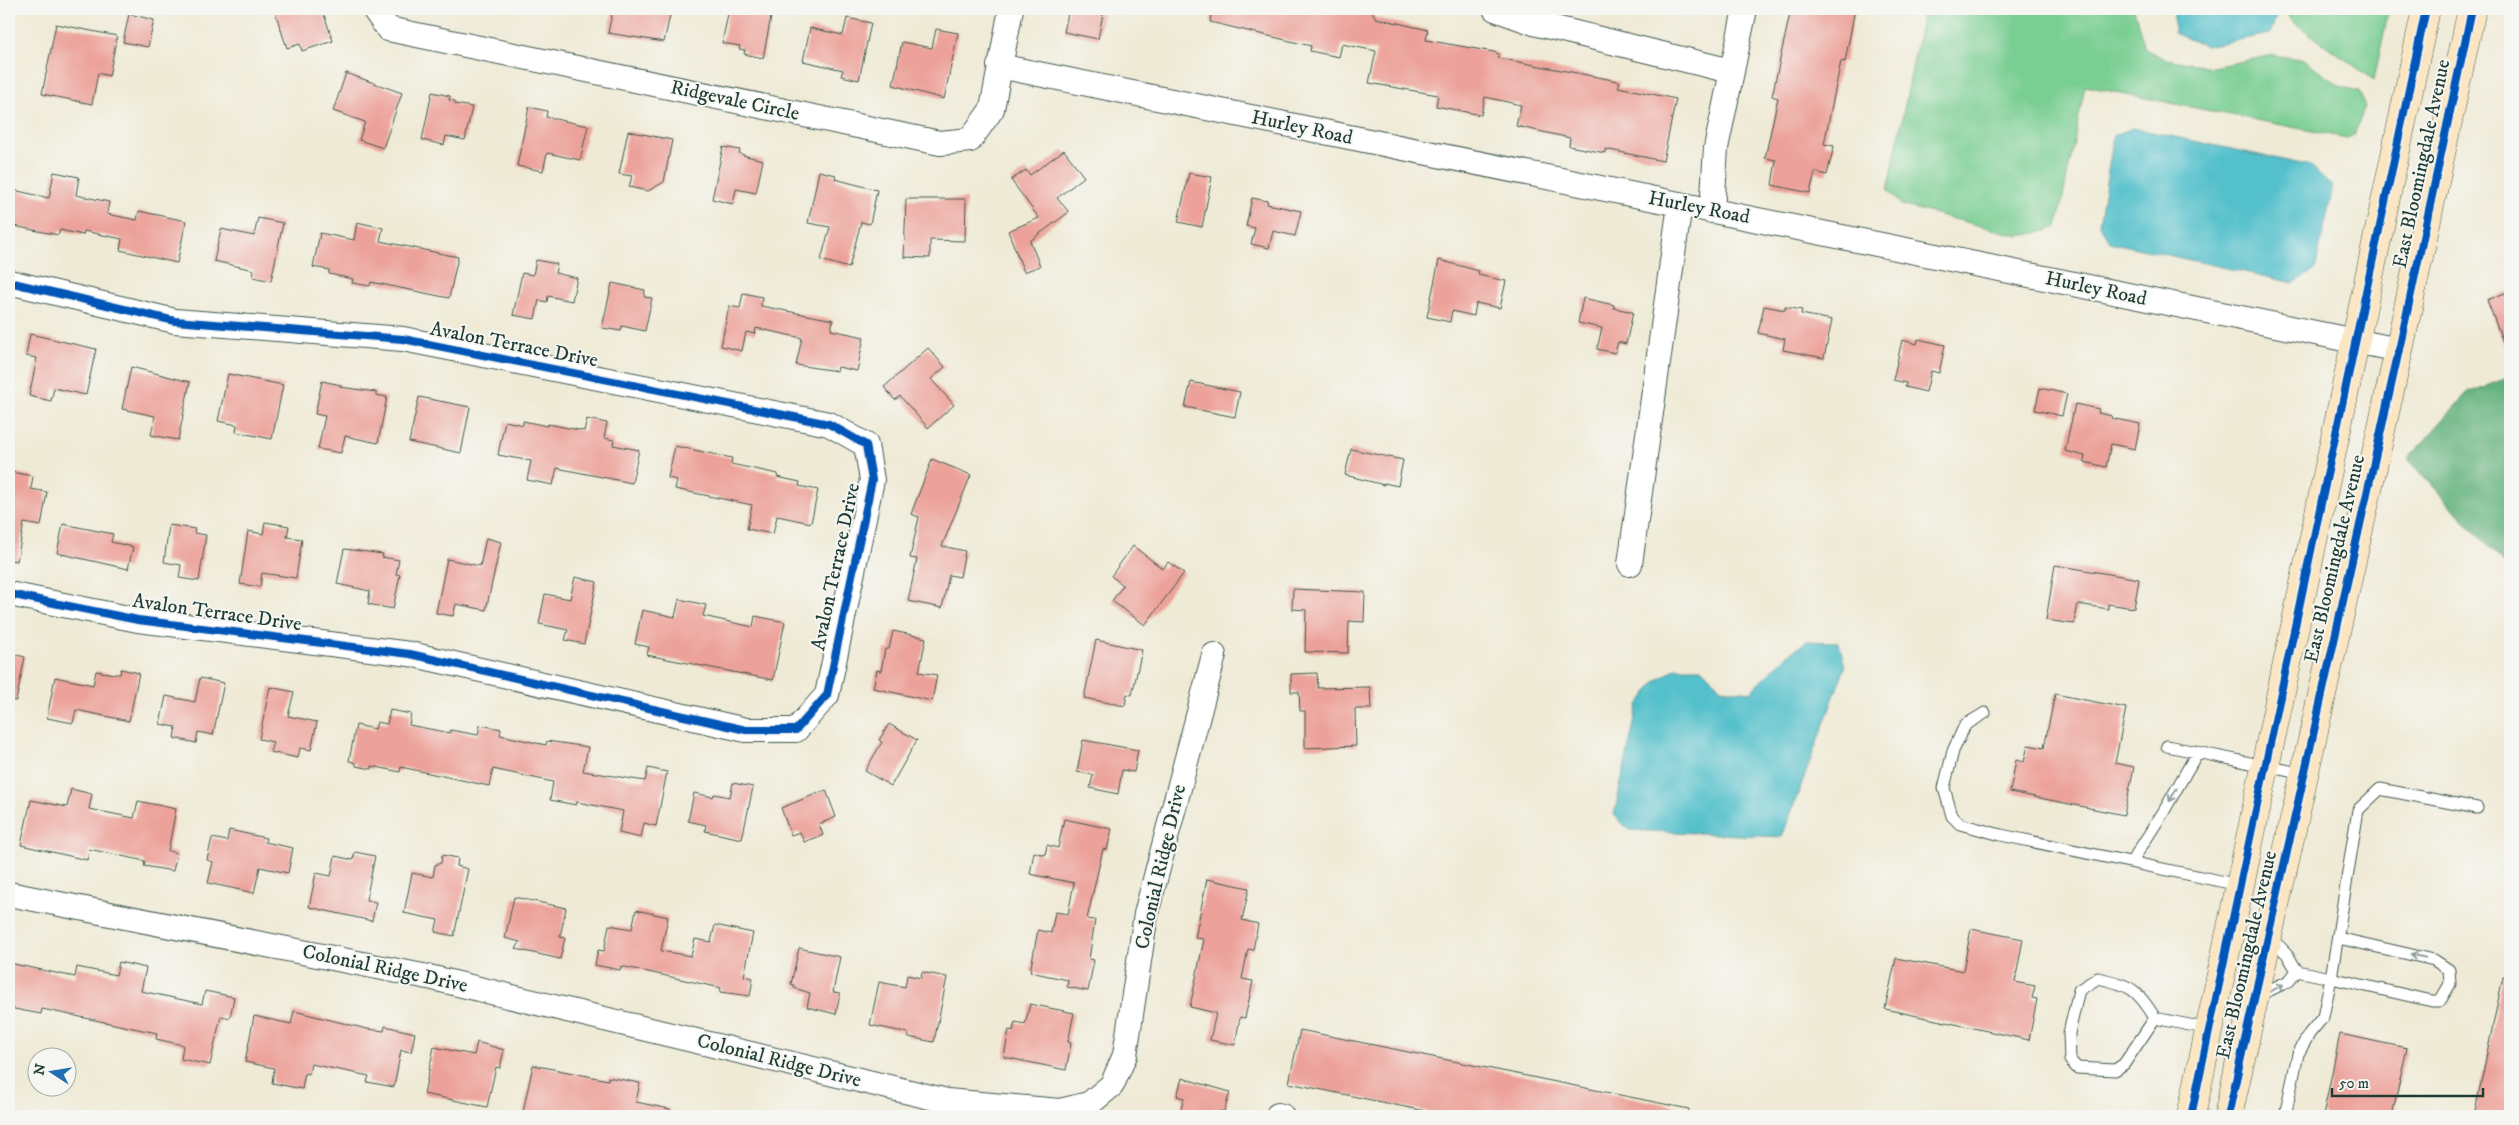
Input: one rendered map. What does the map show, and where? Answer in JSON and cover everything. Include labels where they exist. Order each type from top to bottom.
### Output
[{"type":"main road","name":"East Bloomingdale Avenue","points":[[2191,1116],[2264,766],[2357,342],[2426,9]]},
{"type":"main road","name":"East Bloomingdale Avenue","points":[[2228,1116],[2472,9]]},
{"type":"street","name":"Ridgevale Circle","points":[[374,9],[388,29],[940,143],[970,140],[992,109],[1012,9]]},
{"type":"street","points":[[1496,9],[1534,23],[1731,71]]},
{"type":"street","points":[[1712,211],[1716,148],[1745,9]]},
{"type":"street","name":"Hurley Road","points":[[1000,66],[2398,350]]},
{"type":"street","points":[[1630,564],[1680,204]]},
{"type":"street","name":"Avalon Terrace Drive","points":[[9,282],[175,321],[402,339],[829,424],[866,445],[872,480],[827,695],[796,730],[746,730],[410,654],[138,620],[9,594]]},
{"type":"street","name":"Colonial Ridge Drive","points":[[9,894],[433,978],[947,1101],[1060,1111],[1089,1104],[1112,1085],[1125,1055],[1146,914],[1214,655]]},
{"type":"lane","points":[[1985,713],[1965,725],[1953,751],[1944,788],[1952,816],[1960,824],[2001,836],[2132,861],[2239,885]]},
{"type":"lane","points":[[2167,746],[2304,774]]},
{"type":"lane","points":[[2132,861],[2164,811],[2197,753]]},
{"type":"lane","points":[[2285,1116],[2298,1054],[2309,1034],[2323,1017],[2332,978],[2358,810],[2380,789],[2477,808]]},
{"type":"lane","points":[[2269,936],[2287,954],[2297,972]]},
{"type":"lane","points":[[2297,972],[2432,1001],[2440,1001],[2450,984],[2449,970],[2434,960],[2338,938]]},
{"type":"lane","points":[[2253,998],[2272,991],[2289,981],[2297,972]]},
{"type":"lane","points":[[2155,1018],[2124,1064],[2114,1070],[2077,1068],[2070,1060],[2069,1033],[2079,990],[2098,978],[2123,984],[2141,996],[2155,1018],[2209,1029]]},
{"type":"green space","points":[[1924,9],[2134,9],[2145,49],[2166,59],[2212,67],[2274,55],[2305,60],[2340,86],[2359,91],[2365,107],[2354,135],[2347,138],[2085,86],[2057,227],[2019,236],[1901,205],[1888,190]]},
{"type":"green space","points":[[2288,9],[2389,9],[2374,80],[2292,21],[2288,16]]},
{"type":"green space","points":[[2510,377],[2510,570],[2408,459],[2467,393]]},
{"type":"water","points":[[2174,9],[2279,9],[2270,34],[2206,46],[2174,33]]},
{"type":"water","points":[[2133,128],[2311,166],[2333,187],[2315,270],[2294,283],[2109,242],[2099,224],[2114,135]]},
{"type":"water","points":[[1807,641],[1839,642],[1845,667],[1782,837],[1629,830],[1614,815],[1638,705],[1656,681],[1676,668],[1702,668],[1721,688],[1750,692],[1784,658]]},
{"type":"building","points":[[274,9],[322,9],[333,41],[302,51],[300,44],[287,48]]},
{"type":"building","points":[[613,9],[661,9],[671,11],[664,42],[608,33]]},
{"type":"building","points":[[729,9],[750,14],[751,9],[772,12],[763,58],[744,54],[745,50],[739,49],[740,46],[722,43]]},
{"type":"building","points":[[1069,9],[1104,9],[1098,39],[1064,32]]},
{"type":"building","points":[[1212,9],[1370,9],[1376,18],[1428,30],[1426,40],[1494,52],[1499,54],[1498,58],[1608,79],[1620,82],[1618,87],[1676,99],[1663,161],[1605,149],[1605,153],[1569,146],[1570,138],[1516,126],[1521,105],[1485,97],[1481,115],[1436,106],[1438,95],[1369,83],[1376,51],[1342,44],[1339,57],[1310,51],[1311,46],[1210,22]]},
{"type":"building","points":[[1791,9],[1855,9],[1845,62],[1841,61],[1824,144],[1834,146],[1827,175],[1815,172],[1810,193],[1772,185],[1776,160],[1765,158],[1778,98],[1772,96]]},
{"type":"building","points":[[129,14],[154,20],[148,47],[123,42]]},
{"type":"building","points":[[847,18],[871,23],[859,80],[841,76],[843,70],[803,61],[810,28],[843,35]]},
{"type":"building","points":[[56,24],[117,36],[109,76],[98,73],[92,104],[42,94]]},
{"type":"building","points":[[936,29],[958,33],[944,99],[893,85],[902,42],[932,48]]},
{"type":"building","points":[[346,73],[402,93],[383,148],[359,140],[365,122],[333,111]]},
{"type":"building","points":[[432,92],[450,96],[449,100],[455,101],[455,104],[472,107],[465,140],[446,136],[444,145],[422,140]]},
{"type":"building","points":[[529,107],[547,111],[546,117],[588,126],[580,160],[547,153],[543,171],[517,166]]},
{"type":"building","points":[[628,131],[672,140],[664,182],[648,191],[629,187],[632,176],[619,174]]},
{"type":"building","points":[[723,147],[740,150],[739,153],[763,160],[756,193],[736,189],[733,204],[712,199]]},
{"type":"building","points":[[1064,150],[1084,177],[1057,198],[1069,212],[1030,241],[1040,266],[1024,272],[1008,231],[1039,218],[1011,180],[1026,170],[1030,175]]},
{"type":"building","points":[[819,171],[836,175],[835,179],[877,190],[870,224],[861,222],[849,268],[821,260],[830,227],[808,223]]},
{"type":"building","points":[[54,172],[79,177],[76,195],[109,202],[107,214],[137,220],[139,211],[186,221],[177,263],[120,250],[122,239],[84,231],[83,235],[60,230],[58,235],[9,225],[9,189],[49,198]]},
{"type":"building","points":[[1189,173],[1212,177],[1202,227],[1178,222]]},
{"type":"building","points":[[1252,198],[1268,201],[1267,204],[1301,211],[1295,236],[1273,231],[1269,248],[1251,244],[1255,228],[1246,226]]},
{"type":"building","points":[[906,199],[966,199],[965,241],[930,240],[930,258],[904,257]]},
{"type":"building","points":[[258,218],[283,223],[271,281],[253,277],[254,270],[214,261],[221,229],[254,236]]},
{"type":"building","points":[[357,222],[383,228],[380,241],[458,257],[449,298],[371,282],[370,286],[352,283],[353,279],[329,274],[329,270],[313,267],[320,233],[354,240]]},
{"type":"building","points":[[536,260],[557,264],[555,273],[577,278],[572,301],[548,296],[547,302],[539,300],[535,319],[513,315],[522,273],[533,275]]},
{"type":"building","points":[[1439,260],[1479,271],[1478,275],[1506,281],[1500,308],[1476,303],[1474,316],[1452,311],[1450,322],[1427,317]]},
{"type":"building","points":[[612,283],[645,290],[644,297],[652,298],[645,331],[622,326],[621,331],[602,328]]},
{"type":"building","points":[[2510,291],[2510,358],[2509,358],[2487,300]]},
{"type":"building","points":[[743,293],[762,297],[761,306],[833,320],[831,330],[864,337],[857,371],[838,367],[837,371],[796,365],[802,338],[756,328],[755,334],[746,332],[742,351],[721,346],[729,306],[740,308]]},
{"type":"building","points":[[1583,298],[1614,305],[1614,308],[1633,312],[1626,344],[1618,342],[1615,353],[1597,349],[1602,328],[1578,323]]},
{"type":"building","points":[[1764,306],[1785,310],[1785,307],[1802,310],[1801,314],[1832,320],[1824,358],[1783,350],[1785,339],[1758,333]]},
{"type":"building","points":[[30,334],[96,349],[86,395],[54,388],[51,401],[29,396],[37,358],[26,356]]},
{"type":"building","points":[[1918,339],[1945,345],[1939,373],[1931,371],[1926,392],[1905,387],[1906,383],[1893,380],[1902,340],[1917,344]]},
{"type":"building","points":[[928,348],[945,367],[931,379],[954,405],[928,428],[900,396],[895,400],[884,387]]},
{"type":"building","points":[[131,367],[190,382],[178,440],[151,435],[155,416],[122,409]]},
{"type":"building","points":[[228,374],[283,385],[272,439],[236,432],[237,425],[218,421]]},
{"type":"building","points":[[322,381],[341,385],[340,387],[376,392],[376,395],[387,397],[378,443],[345,436],[341,453],[318,449],[325,416],[315,414]]},
{"type":"building","points":[[1191,382],[1240,392],[1235,417],[1185,407]]},
{"type":"building","points":[[2040,388],[2067,394],[2062,416],[2035,410]]},
{"type":"building","points":[[419,397],[470,407],[461,453],[409,442]]},
{"type":"building","points":[[2075,404],[2099,409],[2098,413],[2112,416],[2111,418],[2140,424],[2135,449],[2111,444],[2106,467],[2084,462],[2085,456],[2065,451]]},
{"type":"building","points":[[587,419],[607,423],[604,438],[614,440],[613,445],[639,450],[632,483],[557,468],[553,485],[527,480],[531,461],[498,455],[505,421],[523,425],[523,421],[547,426],[548,424],[584,431]]},
{"type":"building","points":[[675,446],[732,458],[731,464],[778,474],[777,477],[800,482],[799,486],[818,490],[811,523],[777,516],[773,534],[747,529],[752,505],[675,489],[677,480],[668,478]]},
{"type":"building","points":[[1351,449],[1403,460],[1398,486],[1384,483],[1384,485],[1345,475]]},
{"type":"building","points":[[932,459],[971,475],[942,546],[965,551],[960,577],[949,575],[942,608],[908,601],[917,559],[910,558],[919,517],[911,514]]},
{"type":"building","points":[[11,472],[33,476],[31,489],[47,492],[41,526],[24,523],[17,561],[9,560]]},
{"type":"building","points":[[265,522],[289,526],[287,537],[302,539],[296,578],[262,573],[260,587],[240,584],[248,531],[263,534]]},
{"type":"building","points":[[63,524],[113,534],[111,542],[133,547],[128,569],[57,553]]},
{"type":"building","points":[[169,525],[195,529],[194,533],[206,535],[199,581],[179,578],[181,565],[164,562]]},
{"type":"building","points":[[486,538],[501,542],[486,610],[456,604],[453,616],[436,613],[447,559],[480,566]]},
{"type":"building","points":[[1133,546],[1163,569],[1168,562],[1184,573],[1145,625],[1112,601],[1123,585],[1111,576]]},
{"type":"building","points":[[344,549],[383,554],[382,557],[399,560],[396,574],[400,575],[393,609],[368,604],[370,591],[337,584]]},
{"type":"building","points":[[2055,565],[2139,579],[2134,608],[2108,604],[2108,609],[2078,604],[2074,624],[2046,620]]},
{"type":"building","points":[[575,577],[597,582],[584,644],[565,640],[568,630],[539,624],[545,594],[570,599]]},
{"type":"building","points":[[1293,589],[1365,592],[1364,622],[1349,621],[1348,653],[1305,652],[1306,610],[1292,609]]},
{"type":"building","points":[[679,599],[706,605],[703,616],[753,627],[755,616],[785,622],[773,680],[647,655],[649,647],[635,644],[642,610],[675,617]]},
{"type":"building","points":[[893,631],[926,638],[919,672],[937,675],[932,701],[873,688],[877,670],[881,671],[885,649],[889,649]]},
{"type":"building","points":[[1096,640],[1142,650],[1132,695],[1127,694],[1125,706],[1084,698]]},
{"type":"building","points":[[9,653],[25,657],[16,701],[9,700]]},
{"type":"building","points":[[121,669],[139,673],[129,721],[76,710],[73,723],[47,718],[55,677],[93,685],[96,671],[120,674]]},
{"type":"building","points":[[1317,673],[1318,688],[1370,687],[1371,709],[1355,709],[1356,746],[1305,748],[1305,711],[1300,711],[1299,692],[1291,692],[1291,674]]},
{"type":"building","points":[[200,678],[224,683],[213,735],[198,732],[196,743],[174,738],[176,727],[160,724],[166,696],[195,702]]},
{"type":"building","points":[[270,687],[294,692],[288,716],[317,722],[311,750],[300,748],[298,758],[270,752],[273,742],[259,739]]},
{"type":"building","points":[[2055,694],[2126,708],[2115,763],[2134,767],[2124,815],[2010,792],[2016,760],[2024,762],[2028,745],[2044,748]]},
{"type":"building","points":[[390,710],[411,714],[409,725],[450,733],[450,730],[478,735],[480,725],[501,729],[500,735],[546,745],[547,741],[588,747],[583,771],[645,781],[648,768],[667,772],[656,826],[644,823],[641,838],[619,833],[623,811],[577,802],[576,805],[550,800],[553,782],[493,769],[489,786],[401,767],[400,772],[372,766],[372,769],[356,766],[356,763],[349,761],[356,725],[375,729],[377,722],[387,724]]},
{"type":"building","points":[[889,724],[917,740],[891,786],[865,771],[882,742],[879,740]]},
{"type":"building","points":[[1083,740],[1138,750],[1134,772],[1122,770],[1118,794],[1090,788],[1093,775],[1077,772]]},
{"type":"building","points":[[733,783],[753,787],[742,839],[705,831],[706,825],[688,821],[694,793],[713,797],[714,794],[730,797]]},
{"type":"building","points":[[71,789],[92,794],[89,809],[134,818],[138,801],[176,809],[168,851],[177,853],[173,871],[144,866],[145,861],[89,849],[87,860],[21,845],[31,800],[67,807]]},
{"type":"building","points":[[826,790],[836,817],[819,824],[823,835],[804,842],[800,832],[791,835],[781,808]]},
{"type":"building","points":[[1064,819],[1112,829],[1107,850],[1103,849],[1087,919],[1095,920],[1089,959],[1094,960],[1088,991],[1067,987],[1068,980],[1030,972],[1038,930],[1051,933],[1055,912],[1068,914],[1074,883],[1030,874],[1034,852],[1045,855],[1047,845],[1058,848]]},
{"type":"building","points":[[229,830],[266,838],[265,842],[293,848],[288,873],[260,867],[254,893],[208,883],[213,862],[207,860],[212,838],[227,841]]},
{"type":"building","points":[[355,852],[375,856],[366,900],[376,902],[372,921],[309,907],[316,873],[331,876],[335,856],[353,860]]},
{"type":"building","points":[[442,855],[458,858],[457,866],[468,869],[454,936],[435,932],[438,920],[404,913],[412,873],[433,877],[435,865],[441,863]]},
{"type":"building","points":[[1207,879],[1249,888],[1242,920],[1258,924],[1253,950],[1248,949],[1242,979],[1253,981],[1245,1018],[1240,1017],[1235,1045],[1210,1040],[1216,1013],[1190,1007],[1204,939],[1195,938]]},
{"type":"building","points":[[514,897],[566,908],[560,937],[565,938],[560,959],[516,949],[520,942],[505,938]]},
{"type":"building","points":[[636,910],[668,917],[661,951],[691,956],[695,939],[711,942],[715,925],[753,933],[744,976],[753,978],[750,996],[720,992],[721,988],[621,966],[620,970],[595,965],[598,950],[604,951],[609,925],[632,929]]},
{"type":"building","points":[[1971,929],[2023,939],[2015,982],[2035,986],[2032,998],[2037,999],[2029,1040],[1885,1009],[1896,958],[1963,971]]},
{"type":"building","points":[[799,948],[840,957],[833,992],[840,993],[836,1014],[807,1007],[810,993],[794,988],[794,985],[791,984]]},
{"type":"building","points":[[119,962],[146,968],[141,991],[202,1004],[205,991],[234,997],[230,1018],[221,1016],[210,1065],[181,1059],[183,1045],[156,1039],[157,1033],[42,1009],[41,1014],[9,1008],[9,963],[75,977],[77,967],[116,975]]},
{"type":"building","points":[[922,972],[947,977],[934,1042],[908,1037],[908,1033],[870,1025],[879,982],[905,987],[907,975],[921,978]]},
{"type":"building","points":[[2503,977],[2510,977],[2510,1116],[2474,1116]]},
{"type":"building","points":[[1030,1004],[1074,1013],[1068,1042],[1071,1043],[1066,1070],[1004,1057],[1009,1030],[1013,1031],[1015,1022],[1025,1024]]},
{"type":"building","points":[[294,1011],[367,1029],[384,1031],[385,1026],[415,1033],[411,1052],[401,1050],[394,1087],[367,1082],[369,1076],[311,1064],[309,1074],[305,1073],[302,1089],[272,1083],[274,1068],[245,1062],[254,1016],[291,1024]]},
{"type":"building","points":[[1300,1030],[1689,1109],[1688,1116],[1449,1116],[1289,1083]]},
{"type":"building","points":[[2340,1034],[2407,1048],[2392,1116],[2323,1116]]},
{"type":"building","points":[[477,1042],[504,1050],[500,1068],[496,1067],[487,1107],[424,1094],[434,1047],[474,1055]]},
{"type":"building","points":[[533,1065],[608,1080],[608,1077],[640,1083],[636,1102],[670,1109],[670,1116],[545,1116],[523,1112]]},
{"type":"building","points":[[1182,1078],[1230,1092],[1224,1112],[1220,1111],[1219,1116],[1179,1116],[1184,1098],[1177,1096]]},
{"type":"cycle path","points":[[2191,1116],[2426,9]]},
{"type":"cycle path","points":[[2228,1116],[2399,350],[2472,9]]},
{"type":"cycle path","points":[[9,282],[175,321],[403,339],[829,424],[866,445],[872,480],[827,695],[796,730],[746,730],[410,654],[138,620],[9,594]]}]
